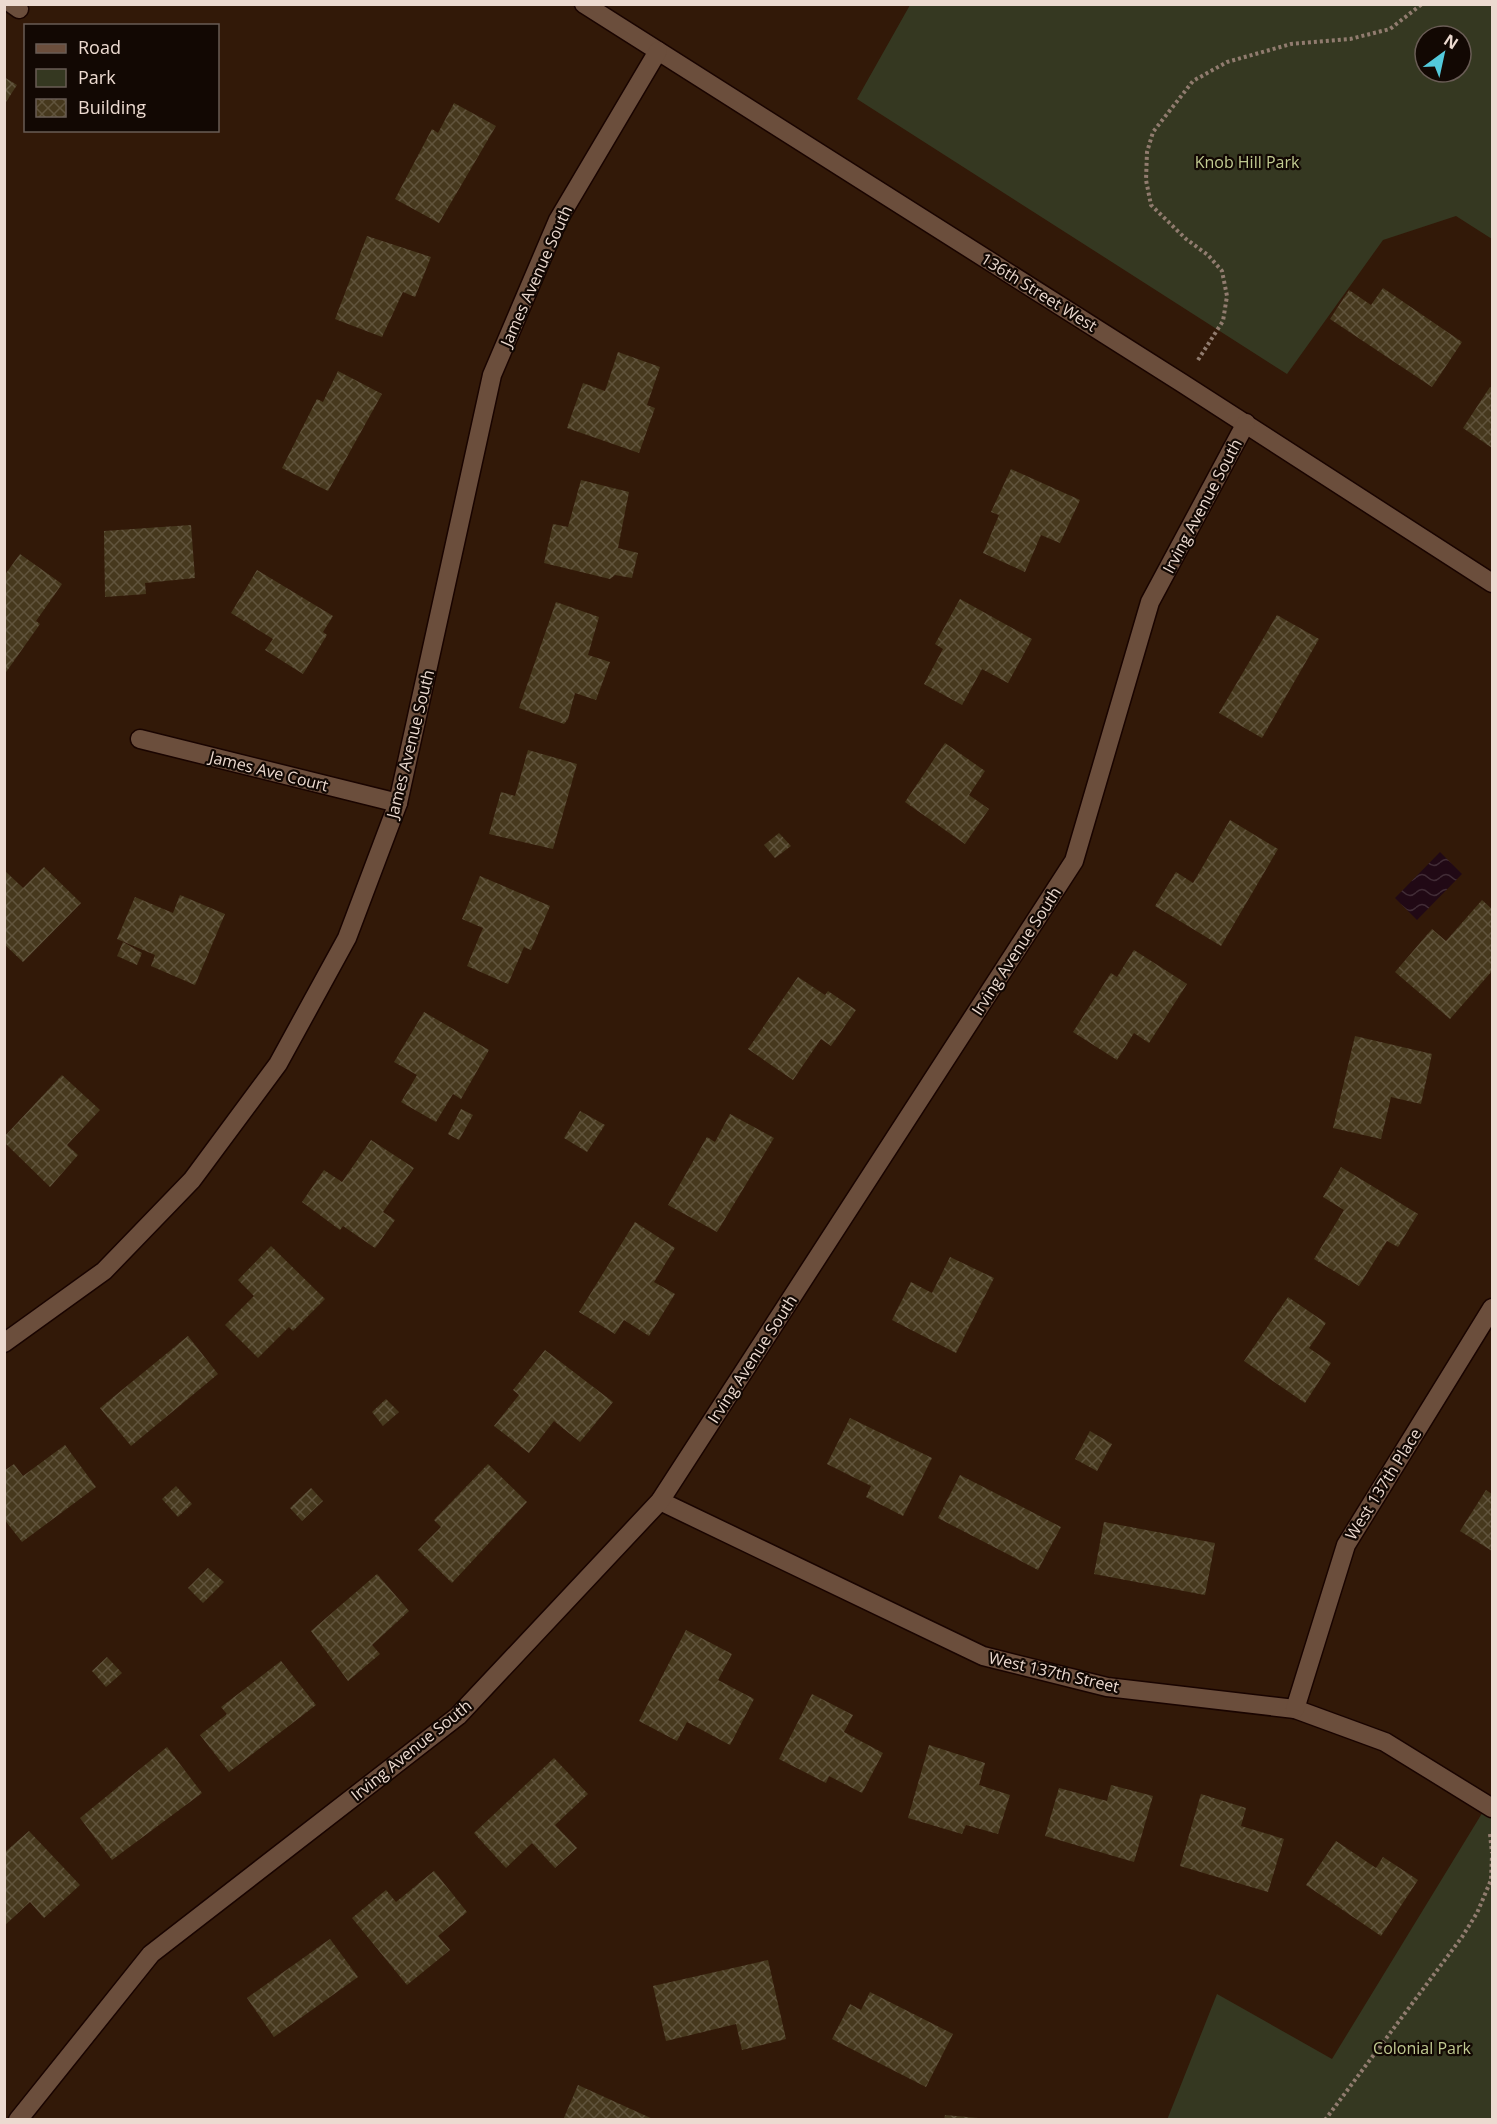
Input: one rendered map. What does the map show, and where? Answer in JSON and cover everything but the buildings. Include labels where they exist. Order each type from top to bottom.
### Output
[{"type":"street","name":"136th Street West","points":[[584,4],[1246,423],[1492,583]]},
{"type":"street","name":"James Avenue South","points":[[4,1343],[104,1271],[192,1180],[278,1064],[347,938],[398,803],[492,375],[558,220],[658,51]]},
{"type":"street","name":"Irving Avenue South","points":[[18,2120],[151,1954],[458,1716],[660,1501],[1074,861],[1150,602],[1246,423]]},
{"type":"street","name":"James Ave Court","points":[[140,739],[398,803]]},
{"type":"street","name":"West 137th Place","points":[[1295,1709],[1346,1545],[1492,1308]]},
{"type":"street","name":"West 137th Street","points":[[660,1501],[982,1656],[1107,1687],[1295,1709],[1385,1742],[1492,1808]]},
{"type":"path","points":[[1182,383],[1223,321],[1227,296],[1222,271],[1209,255],[1179,233],[1151,205],[1146,180],[1147,152],[1153,132],[1193,81],[1227,62],[1291,44],[1350,39],[1390,29],[1422,4]]},
{"type":"path","points":[[1325,2120],[1462,1937],[1477,1913],[1492,1880],[1492,1855]]},
{"type":"green space","name":"Knob Hill Park","points":[[910,5],[1492,5],[1492,239],[1456,216],[1383,240],[1287,374],[857,99]]},
{"type":"green space","name":"Colonial Park","points":[[1492,1797],[1492,2119],[1167,2120],[1217,1994],[1332,2059]]},
{"type":"water","points":[[1440,852],[1462,874],[1417,920],[1395,898]]}]
